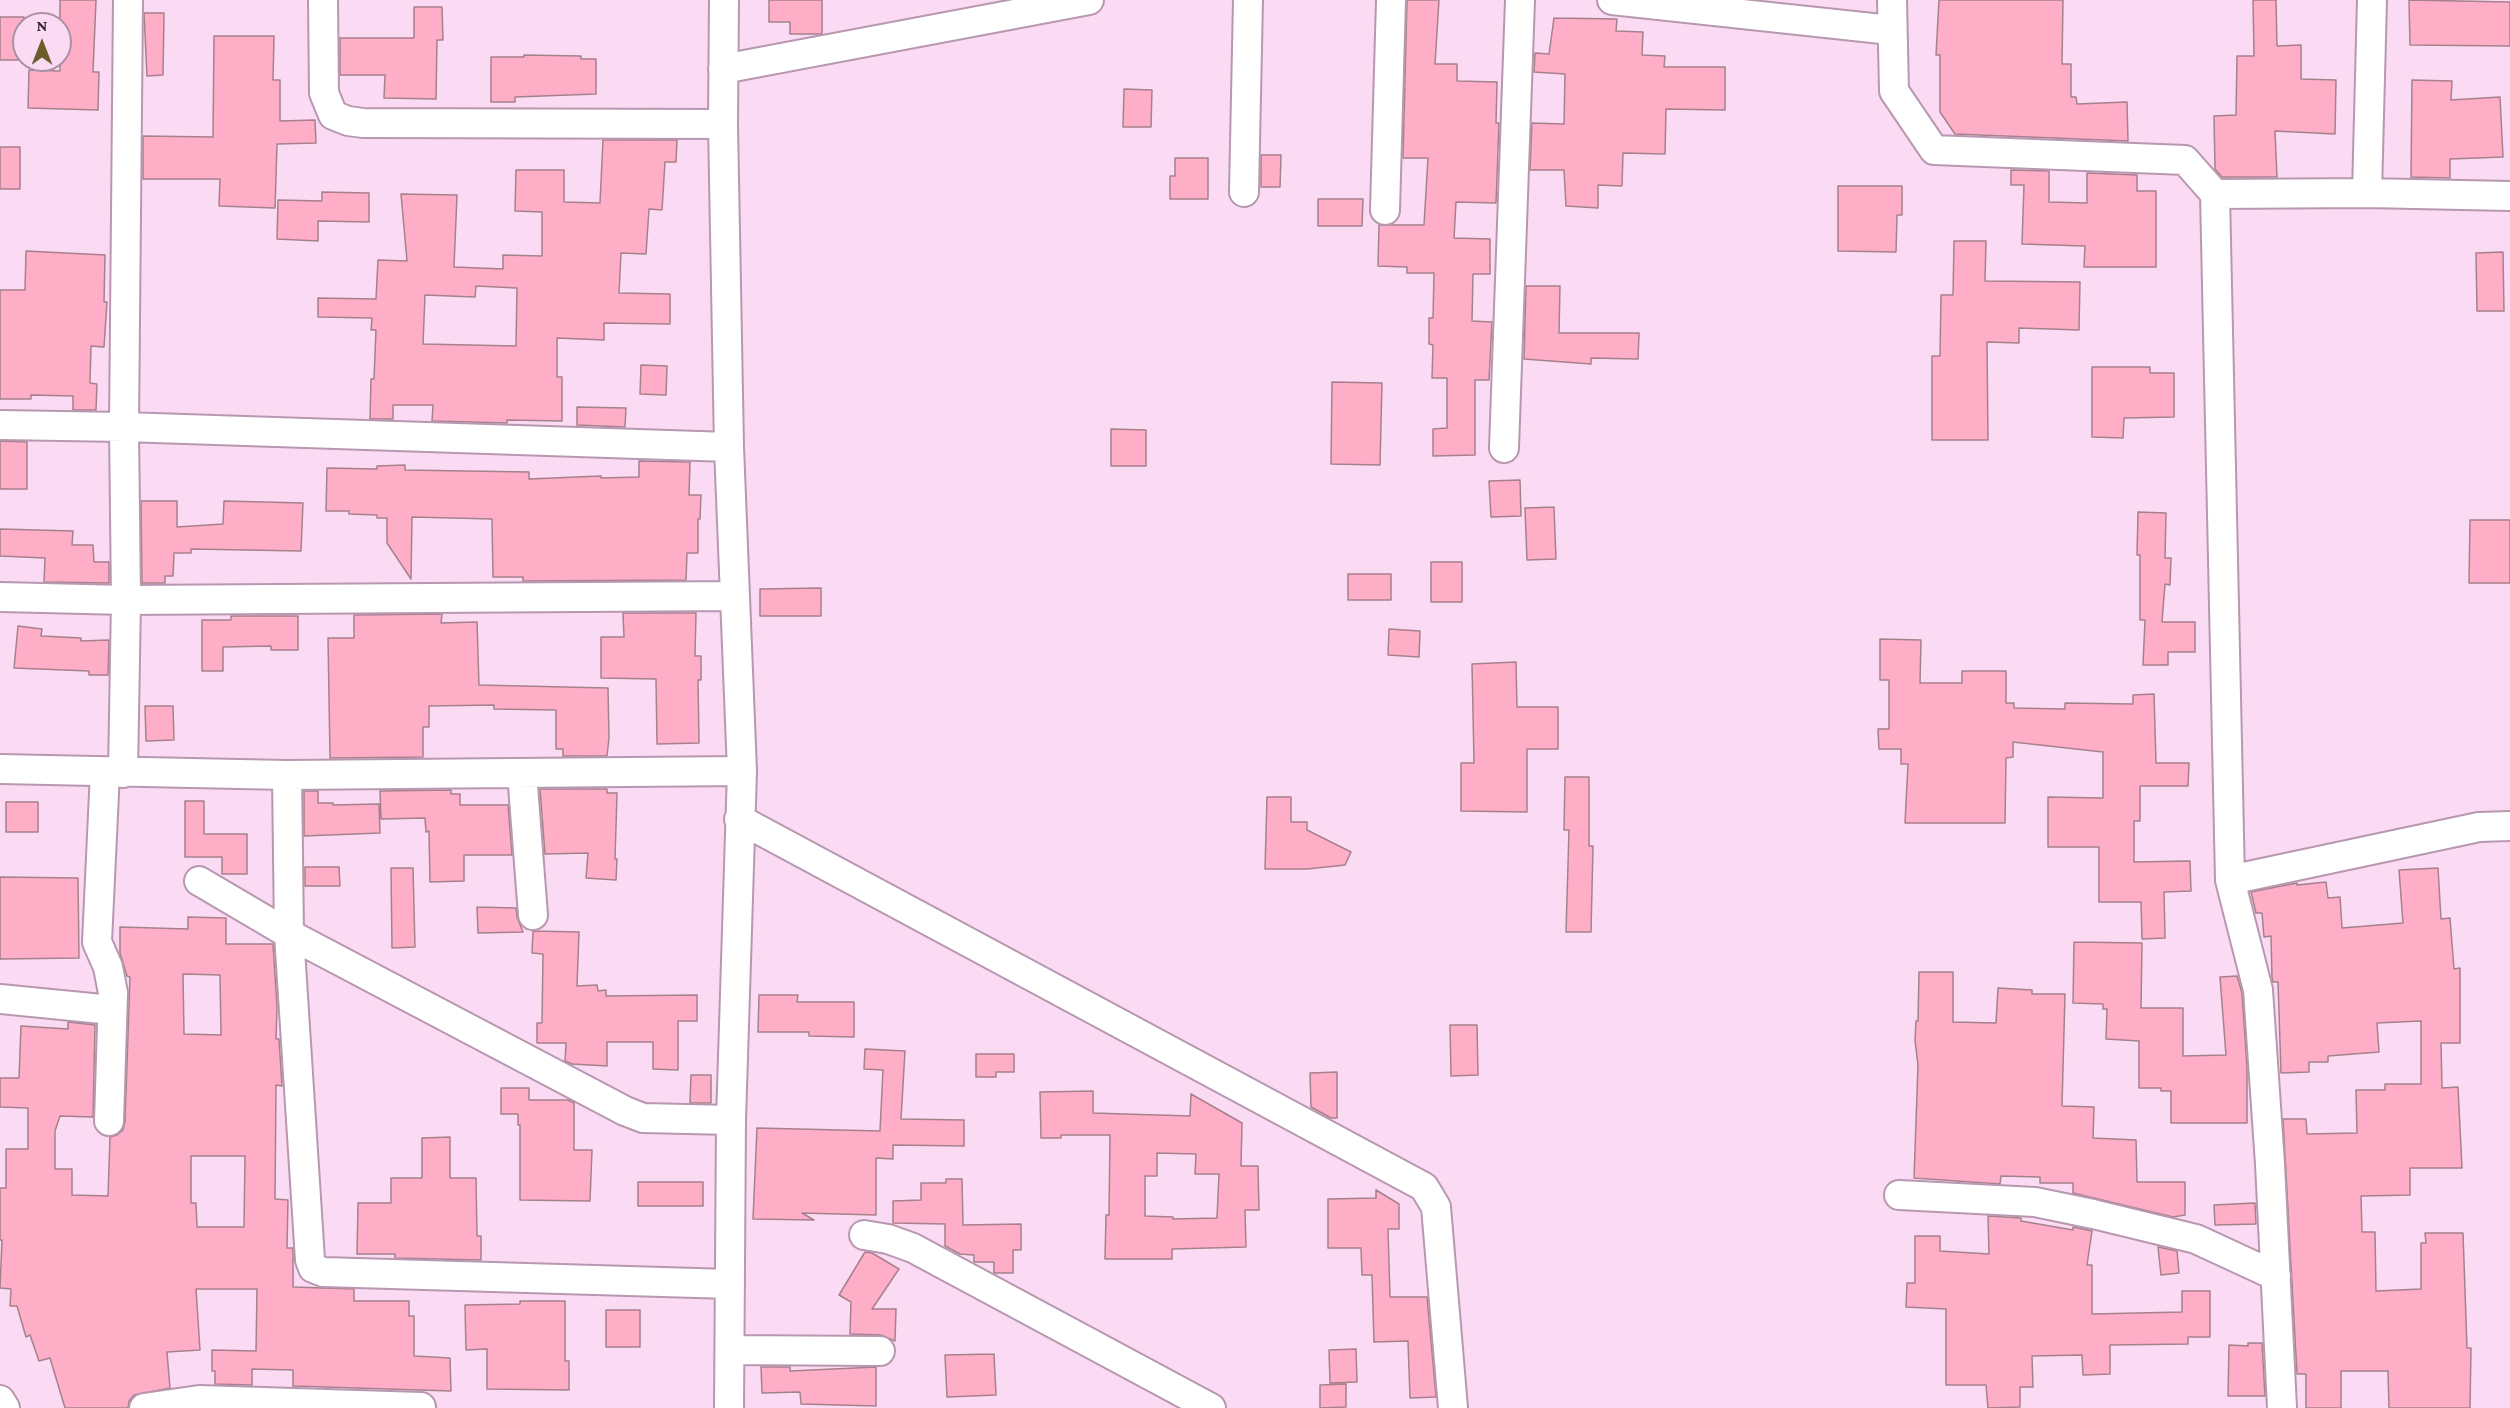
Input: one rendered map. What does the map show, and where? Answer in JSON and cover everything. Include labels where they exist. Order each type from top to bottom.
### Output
[{"type":"street","points":[[109,1121],[113,993],[108,967],[97,942],[114,772],[126,600],[124,427],[128,0]]},
{"type":"street","points":[[323,0],[324,93],[333,115],[348,121],[723,124]]},
{"type":"street","points":[[724,0],[723,124],[729,447],[742,771],[731,1120],[729,1408]]},
{"type":"street","points":[[723,69],[1089,0]]},
{"type":"street","points":[[1244,192],[1248,0]]},
{"type":"street","points":[[1385,210],[1391,0]]},
{"type":"street","points":[[1504,448],[1520,0]]},
{"type":"street","points":[[1612,0],[1891,30]]},
{"type":"street","points":[[1892,0],[1894,91],[1934,150],[2185,160],[2215,194],[2230,880],[2258,990],[2282,1408]]},
{"type":"street","points":[[2367,193],[2372,0]]},
{"type":"street","points":[[2215,194],[2367,193],[2510,196]]},
{"type":"street","points":[[0,425],[729,447]]},
{"type":"street","points":[[0,597],[126,600],[735,596]]},
{"type":"street","points":[[0,769],[287,775],[742,771]]},
{"type":"street","points":[[522,772],[533,915]]},
{"type":"street","points":[[287,775],[289,934],[310,1260],[313,1268],[323,1272],[730,1284]]},
{"type":"street","points":[[739,819],[1424,1187],[1436,1207],[1453,1408]]},
{"type":"street","points":[[2230,880],[2479,827],[2510,826]]},
{"type":"street","points":[[199,881],[289,934],[625,1111],[643,1118],[731,1120]]},
{"type":"street","points":[[0,999],[112,1010]]},
{"type":"street","points":[[1899,1195],[2036,1202],[2093,1214],[2196,1239],[2276,1276]]},
{"type":"street","points":[[864,1235],[888,1239],[913,1248],[1211,1408]]},
{"type":"street","points":[[731,1350],[880,1351]]},
{"type":"street","points":[[0,1400],[5,1408]]},
{"type":"street","points":[[144,1408],[199,1400],[421,1407]]},
{"type":"building","points":[[60,0],[96,0],[93,72],[99,72],[98,110],[28,108],[29,72],[72,72],[72,12],[60,12]]},
{"type":"building","points":[[769,0],[822,0],[822,34],[790,34],[790,22],[769,22]]},
{"type":"building","points":[[1407,0],[1439,0],[1435,64],[1457,64],[1457,81],[1497,82],[1496,123],[1499,123],[1496,203],[1456,202],[1454,238],[1490,239],[1490,274],[1473,274],[1472,321],[1492,322],[1489,380],[1475,380],[1475,455],[1433,456],[1433,429],[1447,428],[1447,378],[1432,378],[1433,345],[1429,344],[1429,318],[1433,318],[1434,273],[1407,273],[1407,267],[1378,266],[1379,225],[1424,225],[1428,158],[1403,158]]},
{"type":"building","points":[[1939,0],[2063,0],[2062,64],[2071,64],[2071,97],[2076,97],[2077,104],[2127,102],[2128,141],[1955,134],[1940,112],[1940,55],[1936,55]]},
{"type":"building","points":[[2253,0],[2276,0],[2277,46],[2301,45],[2301,79],[2336,80],[2335,134],[2275,131],[2277,177],[2222,177],[2215,169],[2214,116],[2236,115],[2237,56],[2254,56]]},
{"type":"building","points":[[2409,0],[2510,2],[2510,46],[2410,45]]},
{"type":"building","points":[[414,7],[442,7],[443,40],[437,40],[436,99],[384,98],[385,75],[340,75],[340,38],[414,38]]},
{"type":"building","points":[[144,13],[164,13],[163,75],[147,76]]},
{"type":"building","points":[[0,17],[12,17],[12,60],[0,60]]},
{"type":"building","points":[[1554,18],[1617,19],[1616,31],[1643,32],[1642,55],[1665,56],[1664,67],[1725,67],[1725,110],[1666,109],[1665,154],[1623,153],[1622,186],[1598,185],[1598,208],[1566,206],[1564,170],[1530,170],[1532,123],[1564,124],[1565,74],[1534,72],[1535,53],[1549,54]]},
{"type":"building","points":[[214,36],[274,36],[273,80],[280,80],[280,121],[315,120],[316,143],[277,144],[275,208],[219,206],[220,179],[143,179],[143,136],[213,137]]},
{"type":"building","points":[[524,55],[581,56],[581,59],[596,59],[596,94],[515,97],[515,102],[491,102],[491,57],[524,57]]},
{"type":"building","points":[[2412,80],[2452,81],[2451,100],[2500,97],[2503,157],[2450,159],[2450,178],[2411,177]]},
{"type":"building","points":[[1124,89],[1152,90],[1151,127],[1123,127]]},
{"type":"building","points":[[603,140],[677,140],[676,162],[665,162],[662,210],[649,209],[646,254],[621,253],[619,293],[670,294],[670,324],[604,323],[604,340],[557,338],[557,377],[562,377],[562,421],[507,420],[507,423],[432,421],[433,405],[393,405],[393,419],[370,419],[376,330],[371,330],[372,318],[318,317],[318,298],[376,299],[378,260],[407,261],[401,194],[457,195],[454,267],[503,269],[503,255],[542,256],[542,212],[515,211],[516,170],[564,170],[564,202],[600,203]],"holes":[[[476,286],[517,288],[516,346],[423,344],[425,295],[475,297]]]},
{"type":"building","points":[[0,147],[20,147],[20,189],[0,189]]},
{"type":"building","points":[[1261,155],[1281,155],[1280,187],[1261,187]]},
{"type":"building","points":[[1175,158],[1208,158],[1208,199],[1170,199],[1170,176],[1175,176]]},
{"type":"building","points":[[2011,170],[2049,171],[2049,202],[2087,203],[2087,173],[2137,175],[2137,191],[2156,191],[2156,267],[2084,267],[2085,246],[2022,244],[2024,185],[2011,185]]},
{"type":"building","points":[[1838,186],[1902,186],[1902,215],[1897,215],[1896,252],[1838,251]]},
{"type":"building","points":[[322,192],[369,193],[369,222],[318,221],[318,241],[277,239],[278,200],[322,201]]},
{"type":"building","points":[[1318,199],[1363,199],[1362,226],[1318,226]]},
{"type":"building","points":[[1954,241],[1986,241],[1985,281],[2080,282],[2079,330],[2019,328],[2019,343],[1987,342],[1988,440],[1932,440],[1932,356],[1940,356],[1941,295],[1953,295]]},
{"type":"building","points":[[26,251],[105,255],[104,302],[107,302],[104,347],[91,346],[90,383],[97,384],[96,410],[73,410],[73,396],[31,395],[31,399],[0,399],[0,290],[25,290]]},
{"type":"building","points":[[2503,252],[2504,311],[2477,311],[2476,253]]},
{"type":"building","points":[[1526,286],[1560,286],[1559,333],[1639,333],[1638,359],[1591,358],[1591,364],[1524,359]]},
{"type":"building","points":[[641,365],[667,366],[666,395],[640,394]]},
{"type":"building","points":[[2092,367],[2150,367],[2150,373],[2174,373],[2174,417],[2124,418],[2123,438],[2092,437]]},
{"type":"building","points":[[1332,382],[1382,383],[1380,465],[1331,464]]},
{"type":"building","points":[[577,407],[626,408],[625,427],[577,425]]},
{"type":"building","points":[[1111,429],[1146,430],[1146,466],[1111,466]]},
{"type":"building","points":[[0,441],[27,442],[27,489],[0,489]]},
{"type":"building","points":[[639,461],[690,462],[689,495],[701,495],[698,553],[687,553],[686,580],[523,581],[523,577],[493,577],[492,519],[412,517],[411,579],[387,543],[387,518],[377,518],[377,515],[349,514],[349,511],[326,511],[327,468],[377,469],[377,466],[405,465],[405,470],[529,472],[529,479],[601,476],[601,478],[639,477]]},
{"type":"building","points":[[1520,480],[1521,516],[1491,517],[1489,481]]},
{"type":"building","points":[[141,501],[177,501],[177,527],[223,524],[224,501],[303,503],[301,551],[191,549],[191,553],[174,553],[173,576],[165,576],[165,583],[142,583]]},
{"type":"building","points":[[1554,507],[1556,559],[1527,560],[1525,508]]},
{"type":"building","points":[[2138,512],[2166,513],[2165,558],[2171,558],[2170,585],[2165,584],[2162,622],[2195,622],[2195,652],[2168,652],[2168,665],[2143,665],[2145,620],[2140,620]]},
{"type":"building","points":[[2470,520],[2510,520],[2510,583],[2469,583]]},
{"type":"building","points":[[0,529],[73,531],[72,545],[93,545],[94,562],[109,562],[109,583],[44,582],[45,558],[0,556]]},
{"type":"building","points":[[1431,562],[1462,562],[1462,602],[1431,602]]},
{"type":"building","points":[[1348,574],[1391,574],[1391,600],[1348,600]]},
{"type":"building","points":[[821,588],[821,616],[760,616],[760,589]]},
{"type":"building","points":[[623,613],[696,613],[695,656],[701,656],[701,680],[698,680],[699,743],[657,744],[656,679],[601,678],[601,637],[624,637]]},
{"type":"building","points":[[442,614],[441,623],[477,622],[479,685],[608,688],[607,756],[563,756],[563,749],[556,749],[556,710],[494,709],[494,705],[429,706],[429,727],[423,727],[423,757],[330,758],[328,638],[354,638],[354,615]]},
{"type":"building","points":[[231,616],[298,616],[298,650],[271,650],[271,646],[223,647],[223,671],[202,671],[202,620],[231,620]]},
{"type":"building","points":[[18,626],[42,629],[41,636],[81,638],[81,641],[109,640],[108,675],[89,675],[89,671],[14,668]]},
{"type":"building","points":[[1389,629],[1420,631],[1419,657],[1388,655]]},
{"type":"building","points":[[1880,639],[1921,640],[1920,683],[1962,683],[1962,671],[2006,671],[2006,703],[2014,703],[2014,708],[2065,709],[2065,703],[2133,704],[2133,695],[2154,694],[2156,763],[2189,763],[2188,786],[2140,786],[2140,821],[2134,821],[2134,862],[2190,861],[2191,891],[2164,892],[2165,938],[2142,939],[2141,902],[2099,902],[2099,847],[2048,847],[2048,797],[2103,798],[2103,752],[2013,742],[2013,757],[2006,758],[2005,823],[1905,823],[1908,764],[1901,764],[1901,749],[1879,749],[1878,729],[1889,729],[1889,680],[1880,680]]},
{"type":"building","points":[[1516,662],[1517,707],[1558,707],[1558,749],[1527,749],[1527,812],[1461,811],[1461,763],[1474,763],[1472,664]]},
{"type":"building","points":[[145,706],[173,706],[174,740],[146,741]]},
{"type":"building","points":[[1565,777],[1589,777],[1589,846],[1593,846],[1591,932],[1566,932],[1569,830],[1564,830]]},
{"type":"building","points":[[540,789],[607,789],[607,793],[617,793],[616,880],[586,878],[588,853],[545,854]]},
{"type":"building","points":[[451,790],[451,794],[460,794],[460,805],[508,805],[512,855],[464,855],[464,881],[430,882],[429,831],[426,832],[425,818],[381,819],[380,791]]},
{"type":"building","points":[[304,791],[318,791],[318,803],[379,804],[380,833],[304,836]]},
{"type":"building","points":[[1267,797],[1291,797],[1291,822],[1307,822],[1307,830],[1351,852],[1345,865],[1307,869],[1265,869]]},
{"type":"building","points":[[185,801],[204,801],[204,834],[247,834],[247,874],[222,874],[222,857],[185,857]]},
{"type":"building","points":[[6,802],[38,802],[38,832],[6,832]]},
{"type":"building","points":[[305,867],[339,867],[340,886],[305,886]]},
{"type":"building","points":[[391,868],[413,868],[415,947],[392,948]]},
{"type":"building","points":[[2438,868],[2441,919],[2450,918],[2454,969],[2460,968],[2460,1043],[2441,1043],[2442,1088],[2458,1087],[2462,1168],[2410,1168],[2410,1195],[2361,1196],[2362,1232],[2375,1232],[2376,1291],[2421,1289],[2421,1243],[2426,1243],[2425,1233],[2463,1233],[2467,1348],[2471,1348],[2470,1408],[2389,1408],[2388,1371],[2341,1371],[2341,1408],[2306,1408],[2306,1374],[2297,1374],[2283,1119],[2306,1119],[2307,1134],[2357,1133],[2356,1090],[2385,1090],[2385,1084],[2421,1084],[2421,1021],[2377,1023],[2379,1052],[2328,1056],[2328,1062],[2309,1062],[2309,1072],[2281,1073],[2278,982],[2273,982],[2272,978],[2271,936],[2264,937],[2262,913],[2256,913],[2251,892],[2297,883],[2297,885],[2326,882],[2328,898],[2340,897],[2342,928],[2403,923],[2399,870]]},
{"type":"building","points":[[0,877],[78,878],[79,958],[0,959]]},
{"type":"building","points":[[477,907],[516,908],[523,932],[478,933]]},
{"type":"building","points":[[188,917],[226,918],[226,944],[273,944],[277,1006],[276,1039],[279,1039],[282,1086],[276,1085],[275,1199],[288,1200],[287,1248],[293,1248],[293,1287],[354,1289],[354,1301],[409,1301],[409,1316],[414,1316],[414,1356],[450,1358],[451,1391],[293,1386],[293,1370],[252,1369],[252,1385],[215,1384],[215,1371],[212,1371],[212,1350],[256,1351],[257,1289],[196,1289],[200,1350],[167,1352],[170,1388],[134,1395],[129,1401],[128,1408],[65,1408],[50,1358],[39,1361],[30,1335],[26,1337],[17,1306],[10,1306],[11,1289],[0,1288],[2,1240],[0,1240],[0,1188],[6,1188],[6,1149],[28,1149],[28,1108],[0,1107],[0,1078],[19,1078],[21,1026],[68,1029],[68,1022],[95,1025],[93,1117],[60,1116],[55,1131],[55,1169],[72,1169],[72,1195],[108,1196],[110,1137],[123,1130],[125,1122],[130,977],[127,976],[120,953],[120,927],[188,929]],"holes":[[[183,974],[220,975],[221,1035],[184,1034]],[[191,1156],[245,1156],[244,1227],[197,1227],[196,1203],[191,1203]]]},
{"type":"building","points":[[533,931],[579,932],[577,986],[597,985],[598,991],[606,990],[606,996],[697,995],[697,1021],[678,1021],[678,1070],[653,1069],[653,1042],[607,1042],[607,1066],[572,1064],[565,1061],[566,1043],[537,1043],[537,1023],[542,1023],[543,954],[532,953]]},
{"type":"building","points":[[2074,942],[2142,943],[2141,1008],[2183,1008],[2183,1056],[2226,1055],[2220,977],[2237,976],[2242,993],[2247,1068],[2247,1123],[2171,1123],[2171,1091],[2161,1091],[2161,1088],[2139,1088],[2139,1041],[2106,1039],[2107,1009],[2103,1009],[2103,1004],[2073,1003]]},
{"type":"building","points":[[1919,972],[1953,972],[1953,1022],[1996,1023],[1998,988],[2032,990],[2032,994],[2065,994],[2062,1106],[2094,1107],[2093,1138],[2136,1140],[2137,1182],[2185,1182],[2185,1215],[2173,1217],[2073,1193],[2073,1183],[2040,1183],[2040,1177],[2001,1176],[2000,1184],[1914,1178],[1918,1065],[1915,1040],[1916,1021],[1918,1021]]},
{"type":"building","points":[[759,995],[798,995],[797,1002],[854,1002],[854,1037],[809,1036],[809,1032],[758,1032]]},
{"type":"building","points":[[1450,1025],[1477,1025],[1478,1075],[1451,1076]]},
{"type":"building","points":[[865,1049],[905,1051],[901,1119],[964,1120],[964,1146],[893,1145],[893,1159],[876,1158],[876,1215],[802,1213],[814,1220],[753,1219],[757,1128],[880,1131],[883,1070],[864,1069]]},
{"type":"building","points":[[976,1054],[1014,1054],[1014,1072],[996,1072],[996,1077],[976,1077]]},
{"type":"building","points":[[1337,1072],[1337,1118],[1331,1118],[1311,1107],[1310,1073]]},
{"type":"building","points":[[691,1075],[711,1075],[711,1103],[690,1103]]},
{"type":"building","points":[[501,1088],[529,1088],[529,1100],[568,1100],[574,1103],[574,1150],[592,1150],[590,1201],[520,1200],[520,1125],[518,1125],[518,1114],[501,1114]]},
{"type":"building","points":[[1093,1091],[1093,1113],[1190,1116],[1191,1094],[1242,1123],[1241,1166],[1258,1166],[1259,1210],[1245,1210],[1246,1247],[1172,1249],[1172,1259],[1105,1259],[1106,1215],[1109,1215],[1110,1135],[1061,1135],[1061,1138],[1041,1138],[1040,1092]],"holes":[[[1157,1153],[1196,1154],[1195,1174],[1219,1174],[1217,1218],[1173,1219],[1173,1217],[1145,1216],[1145,1176],[1157,1176]]]},
{"type":"building","points":[[450,1137],[450,1178],[476,1178],[477,1236],[481,1236],[481,1260],[395,1258],[395,1254],[357,1254],[358,1203],[391,1203],[391,1178],[422,1178],[422,1138]]},
{"type":"building","points":[[946,1179],[962,1179],[963,1225],[1021,1224],[1021,1250],[1013,1250],[1013,1273],[994,1273],[994,1262],[974,1262],[974,1255],[960,1254],[945,1246],[945,1224],[893,1223],[893,1201],[921,1200],[921,1183],[946,1183]]},
{"type":"building","points":[[638,1182],[703,1182],[703,1206],[638,1206]]},
{"type":"building","points":[[1376,1190],[1399,1204],[1399,1229],[1388,1229],[1390,1297],[1427,1297],[1436,1397],[1410,1398],[1408,1341],[1374,1342],[1372,1275],[1362,1275],[1361,1248],[1328,1248],[1328,1199],[1376,1198]]},
{"type":"building","points":[[2255,1203],[2256,1224],[2215,1225],[2214,1205]]},
{"type":"building","points":[[1988,1216],[2021,1218],[2021,1221],[2092,1231],[2087,1265],[2092,1265],[2092,1314],[2182,1312],[2182,1291],[2210,1291],[2210,1337],[2188,1337],[2188,1344],[2110,1345],[2110,1374],[2083,1375],[2082,1355],[2032,1356],[2033,1387],[2020,1387],[2020,1407],[1988,1408],[1986,1385],[1946,1385],[1946,1309],[1906,1307],[1907,1283],[1915,1283],[1915,1236],[1940,1236],[1940,1251],[1989,1254]]},
{"type":"building","points":[[2158,1247],[2177,1251],[2179,1273],[2161,1275]]},
{"type":"building","points":[[865,1252],[872,1253],[899,1269],[872,1309],[896,1309],[895,1341],[881,1335],[850,1334],[851,1302],[839,1295]]},
{"type":"building","points":[[520,1301],[565,1301],[565,1361],[569,1361],[569,1390],[487,1389],[487,1349],[466,1350],[465,1305],[520,1304]]},
{"type":"building","points":[[606,1310],[640,1310],[640,1347],[606,1347]]},
{"type":"building","points":[[2248,1343],[2262,1343],[2265,1396],[2228,1396],[2229,1345],[2248,1346]]},
{"type":"building","points":[[1356,1349],[1357,1382],[1330,1383],[1329,1350]]},
{"type":"building","points":[[994,1354],[996,1395],[947,1397],[945,1355]]},
{"type":"building","points":[[761,1367],[790,1367],[790,1371],[876,1367],[876,1406],[801,1404],[800,1392],[762,1393]]},
{"type":"building","points":[[1346,1384],[1346,1407],[1320,1408],[1320,1385]]}]
